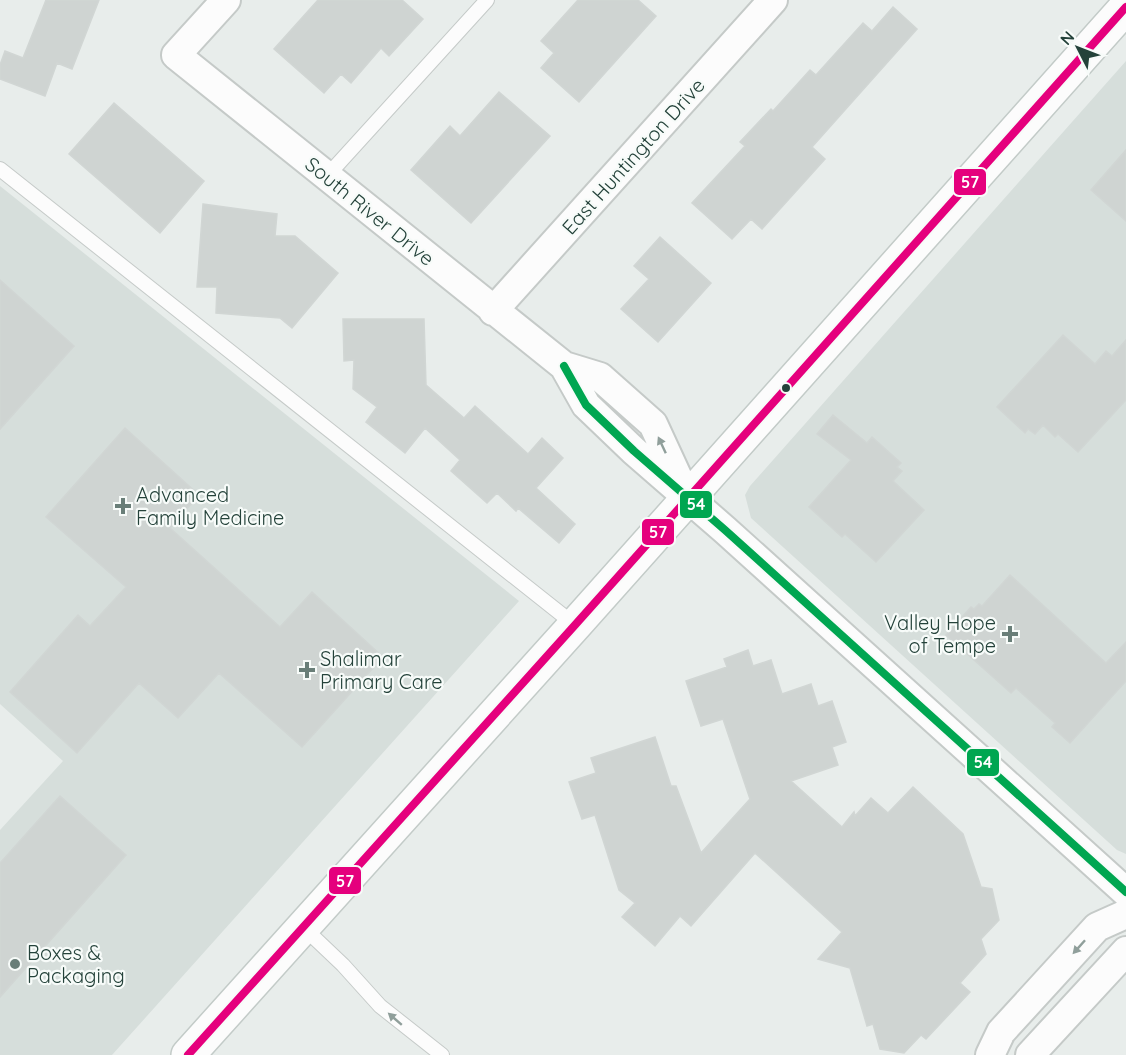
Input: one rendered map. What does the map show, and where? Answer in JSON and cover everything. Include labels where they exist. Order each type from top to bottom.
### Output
[{"type":"main road","points":[[188,1055],[1126,7]]},
{"type":"street","name":"South River Drive","points":[[226,0],[177,55],[564,366],[586,405],[634,452],[1126,892]]},
{"type":"street","name":"East Huntington Drive","points":[[493,311],[773,0]]},
{"type":"street","points":[[990,1055],[1001,1032],[1097,927],[1126,914]]},
{"type":"street","points":[[1030,1055],[1126,951]]},
{"type":"lane","points":[[327,177],[488,0]]},
{"type":"lane","points":[[0,169],[575,625]]},
{"type":"lane","points":[[303,927],[343,965],[380,1006],[441,1055]]},
{"type":"shaded area","points":[[1126,61],[1126,854],[1117,850],[751,518],[745,495],[750,486]]},
{"type":"shaded area","points":[[0,186],[519,601],[112,1055],[0,1055],[0,830],[63,761],[0,704]]},
{"type":"building","points":[[46,0],[99,0],[72,69],[57,63],[45,96],[0,79],[0,65],[5,51],[23,58]]},
{"type":"building","points":[[318,0],[402,0],[423,19],[389,56],[381,48],[351,83],[341,74],[324,93],[274,49]]},
{"type":"building","points":[[578,0],[638,0],[656,16],[579,102],[541,68],[554,53],[541,41]]},
{"type":"building","points":[[893,7],[917,29],[812,147],[825,159],[762,229],[751,219],[732,239],[692,203],[745,146],[740,142],[771,109],[773,111],[810,70],[816,75],[863,23],[872,31]]},
{"type":"building","points":[[499,92],[550,136],[471,223],[411,170],[450,126],[460,136]]},
{"type":"building","points":[[114,103],[204,181],[160,233],[69,154]]},
{"type":"building","points":[[1126,150],[1126,221],[1091,190]]},
{"type":"building","points":[[203,204],[277,214],[275,236],[295,236],[338,273],[292,328],[280,318],[216,313],[217,287],[197,287]]},
{"type":"building","points":[[660,237],[711,283],[658,342],[621,309],[649,279],[634,266]]},
{"type":"building","points":[[0,280],[74,346],[0,429]]},
{"type":"building","points":[[343,319],[424,319],[426,385],[464,418],[475,406],[528,454],[542,438],[563,458],[536,488],[575,524],[559,543],[518,508],[516,511],[497,493],[487,503],[451,471],[460,460],[425,428],[405,453],[366,422],[377,407],[353,389],[354,360],[344,361]]},
{"type":"building","points":[[1063,335],[1095,364],[1106,351],[1112,356],[1126,340],[1126,400],[1078,452],[1058,434],[1055,437],[1043,425],[1035,434],[1028,429],[1025,433],[997,407]]},
{"type":"building","points":[[833,415],[867,443],[872,437],[901,463],[897,467],[902,471],[893,481],[924,510],[876,562],[845,534],[842,537],[809,507],[851,460],[817,434]]},
{"type":"building","points":[[125,428],[199,495],[170,528],[280,627],[312,592],[383,657],[302,747],[219,673],[178,718],[139,683],[77,753],[10,692],[78,615],[90,626],[126,587],[46,517]]},
{"type":"building","points":[[1010,575],[1106,663],[1126,642],[1126,681],[1070,743],[1052,727],[1055,723],[1016,688],[1011,693],[946,635],[971,607],[974,609],[979,604],[982,606]]},
{"type":"building","points":[[748,650],[753,666],[771,660],[782,694],[811,684],[818,706],[832,701],[846,742],[832,747],[838,765],[791,781],[842,827],[854,812],[855,816],[871,798],[888,813],[913,787],[963,834],[981,887],[992,889],[999,920],[981,939],[986,954],[960,983],[970,992],[926,1039],[921,1035],[904,1053],[880,1049],[873,1024],[867,1026],[850,968],[818,959],[842,932],[755,853],[691,926],[680,916],[655,946],[622,917],[635,903],[619,890],[595,815],[582,819],[569,782],[596,773],[591,758],[655,737],[671,786],[676,786],[701,853],[750,799],[723,719],[701,726],[686,681],[727,667],[724,659]]},
{"type":"building","points":[[60,796],[126,855],[0,997],[0,863]]},
{"type":"transit line","name":"57","points":[[188,1055],[1126,7]]},
{"type":"transit line","name":"54","points":[[564,366],[586,405],[634,451],[725,530],[1126,892]]},
{"type":"place","name":"Advanced Family Medicine","points":[[123,506]]},
{"type":"place","name":"Valley Hope of Tempe","points":[[1010,634]]},
{"type":"place","name":"Shalimar Primary Care","points":[[307,670]]},
{"type":"place","name":"Boxes & Packaging","points":[[15,964]]}]
